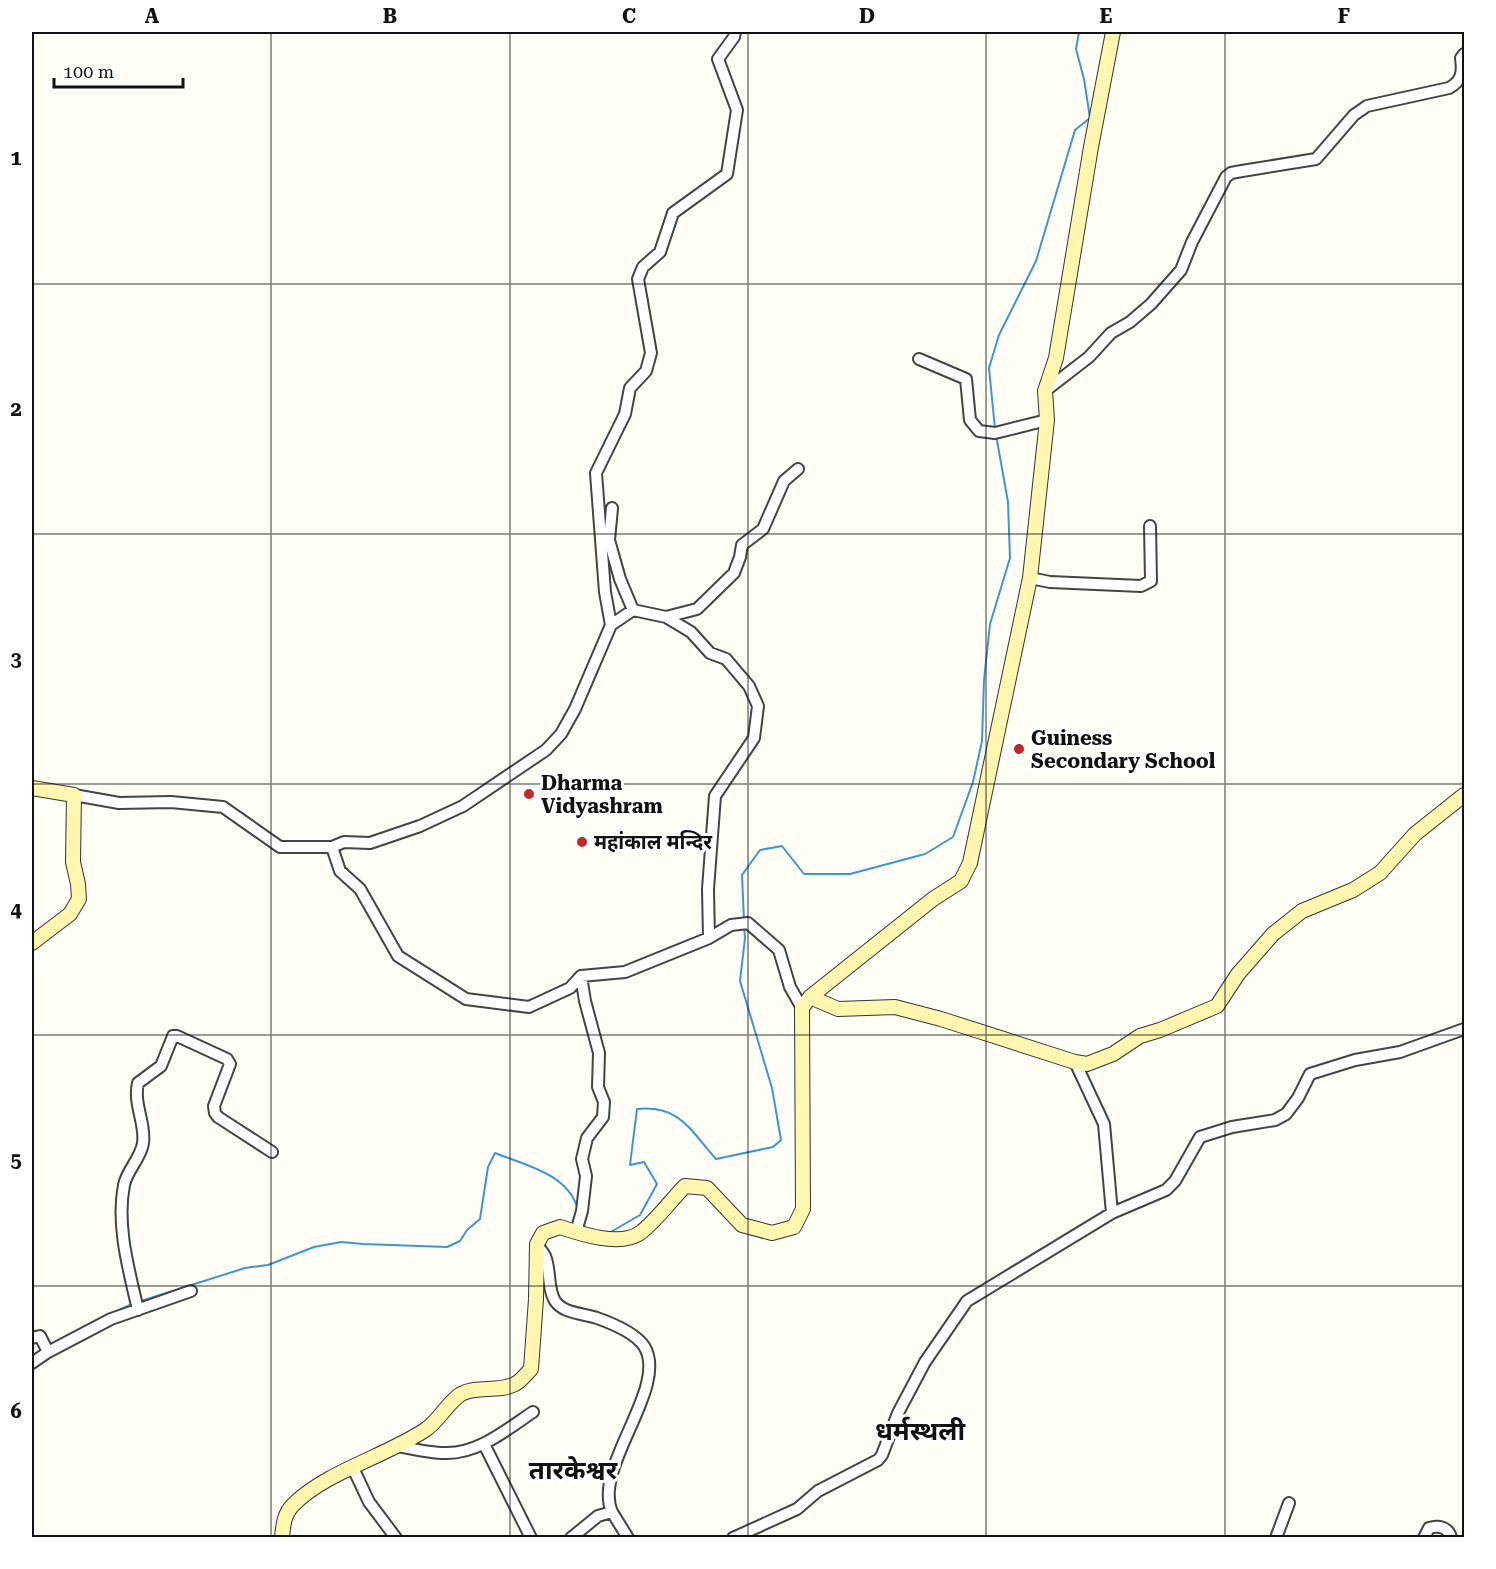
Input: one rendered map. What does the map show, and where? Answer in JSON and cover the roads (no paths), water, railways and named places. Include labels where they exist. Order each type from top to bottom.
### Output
[{"type":"street","points":[[611,625],[605,592],[596,473],[625,414],[630,388],[646,371],[651,353],[638,279],[643,267],[660,252],[673,213],[727,174],[737,110],[718,59],[734,37],[735,32]]},
{"type":"street","points":[[806,1003],[933,899],[961,881],[970,863],[1030,578],[1047,420],[1045,391],[1056,358],[1091,147],[1113,32]]},
{"type":"street","points":[[1045,391],[1089,357],[1111,333],[1151,304],[1181,270],[1192,242],[1226,177],[1231,173],[1316,159],[1354,115],[1367,106],[1449,88],[1456,84],[1462,77],[1461,58],[1464,54]]},
{"type":"street","points":[[919,359],[966,379],[970,420],[979,431],[995,433],[1047,420]]},
{"type":"street","points":[[666,617],[697,609],[734,573],[742,545],[763,529],[784,481],[798,469]]},
{"type":"street","points":[[612,508],[609,540],[620,579],[633,610]]},
{"type":"street","points":[[1030,578],[1050,582],[1141,586],[1151,581],[1150,526]]},
{"type":"street","points":[[32,788],[119,803],[171,802],[223,807],[280,847],[332,847],[344,842],[370,843],[420,826],[463,806],[546,750],[561,734],[575,709],[611,625],[633,610],[666,617],[691,632],[710,653],[726,659],[749,687],[758,706],[754,738],[715,796],[708,889],[709,938]]},
{"type":"street","points":[[32,943],[70,914],[79,899],[73,861],[74,795]]},
{"type":"street","points":[[332,847],[340,871],[360,888],[398,956],[466,999],[529,1007],[570,988],[581,976],[625,972],[709,938],[731,925],[748,923],[779,950],[790,987],[806,1003],[838,1009],[895,1007],[1087,1064],[1113,1054],[1140,1036],[1217,1006],[1238,974],[1273,934],[1302,911],[1353,891],[1380,873],[1415,834],[1464,795]]},
{"type":"street","points":[[578,1229],[586,1176],[582,1159],[587,1138],[603,1117],[604,1102],[598,1087],[599,1053],[581,976]]},
{"type":"street","points":[[282,1538],[284,1519],[292,1504],[323,1483],[398,1446],[428,1428],[461,1395],[475,1390],[496,1390],[516,1384],[531,1369],[537,1299],[537,1244],[543,1233],[560,1227],[578,1229],[615,1240],[639,1234],[685,1186],[707,1188],[742,1225],[772,1233],[794,1227],[804,1209],[806,1003]]},
{"type":"street","points":[[733,1538],[797,1509],[818,1491],[871,1466],[878,1460],[898,1413],[925,1362],[967,1302],[1112,1213],[1166,1190],[1175,1181],[1200,1137],[1232,1127],[1275,1120],[1286,1113],[1298,1098],[1310,1074],[1355,1060],[1400,1052],[1464,1029]]},
{"type":"street","points":[[138,1310],[130,1276],[121,1214],[125,1182],[144,1141],[137,1108],[137,1086],[161,1066],[173,1036],[228,1059],[230,1064],[214,1106],[215,1113],[272,1152]]},
{"type":"street","points":[[1075,1062],[1104,1124],[1112,1213]]},
{"type":"street","points":[[537,1244],[545,1257],[549,1284],[555,1300],[564,1309],[596,1317],[632,1335],[644,1346],[649,1364],[648,1382],[608,1492],[612,1512],[628,1538]]},
{"type":"street","points":[[32,1363],[48,1352],[111,1319],[191,1291]]},
{"type":"street","points":[[37,1338],[48,1352]]},
{"type":"street","points":[[398,1446],[444,1454],[463,1451],[484,1444],[532,1412]]},
{"type":"street","points":[[484,1444],[531,1538]]},
{"type":"street","points":[[353,1468],[369,1502],[396,1538]]},
{"type":"street","points":[[1276,1538],[1289,1503]]},
{"type":"street","points":[[571,1538],[598,1516],[612,1512]]},
{"type":"street","points":[[1424,1538],[1429,1528],[1443,1527],[1451,1534],[1451,1538]]},
{"type":"waterway","points":[[995,429],[989,368],[999,335],[1036,261],[1075,130],[1090,118],[1084,79],[1076,49],[1079,32]]},
{"type":"waterway","points":[[744,921],[742,875],[760,850],[782,846],[804,874],[850,874],[925,854],[953,837],[973,782],[982,741],[984,680],[990,624],[1010,558],[1008,502],[996,435]]},
{"type":"waterway","points":[[609,1233],[640,1215],[657,1184],[644,1162],[630,1165],[637,1109],[652,1109],[674,1115],[691,1129],[716,1159],[773,1147],[781,1140],[772,1088],[740,981],[745,938],[744,926]]},
{"type":"waterway","points":[[141,1301],[245,1268],[268,1265],[314,1247],[341,1242],[447,1247],[460,1241],[467,1230],[480,1219],[488,1167],[495,1153],[556,1179],[573,1198],[578,1210]]},
{"type":"waterway","points":[[583,1227],[595,1230]]},
{"type":"waterway","points":[[113,1313],[132,1304]]},
{"type":"place","name":"Guiness Secondary School","points":[[1019,749]]},
{"type":"place","name":"Dharma Vidyashram","points":[[529,794]]},
{"type":"place","name":"महांकाल मन्दिर","points":[[582,842]]},
{"type":"district","name":"धर्मस्थली","points":[[920,1431]]},
{"type":"district","name":"तारकेश्वर","points":[[573,1470]]}]
